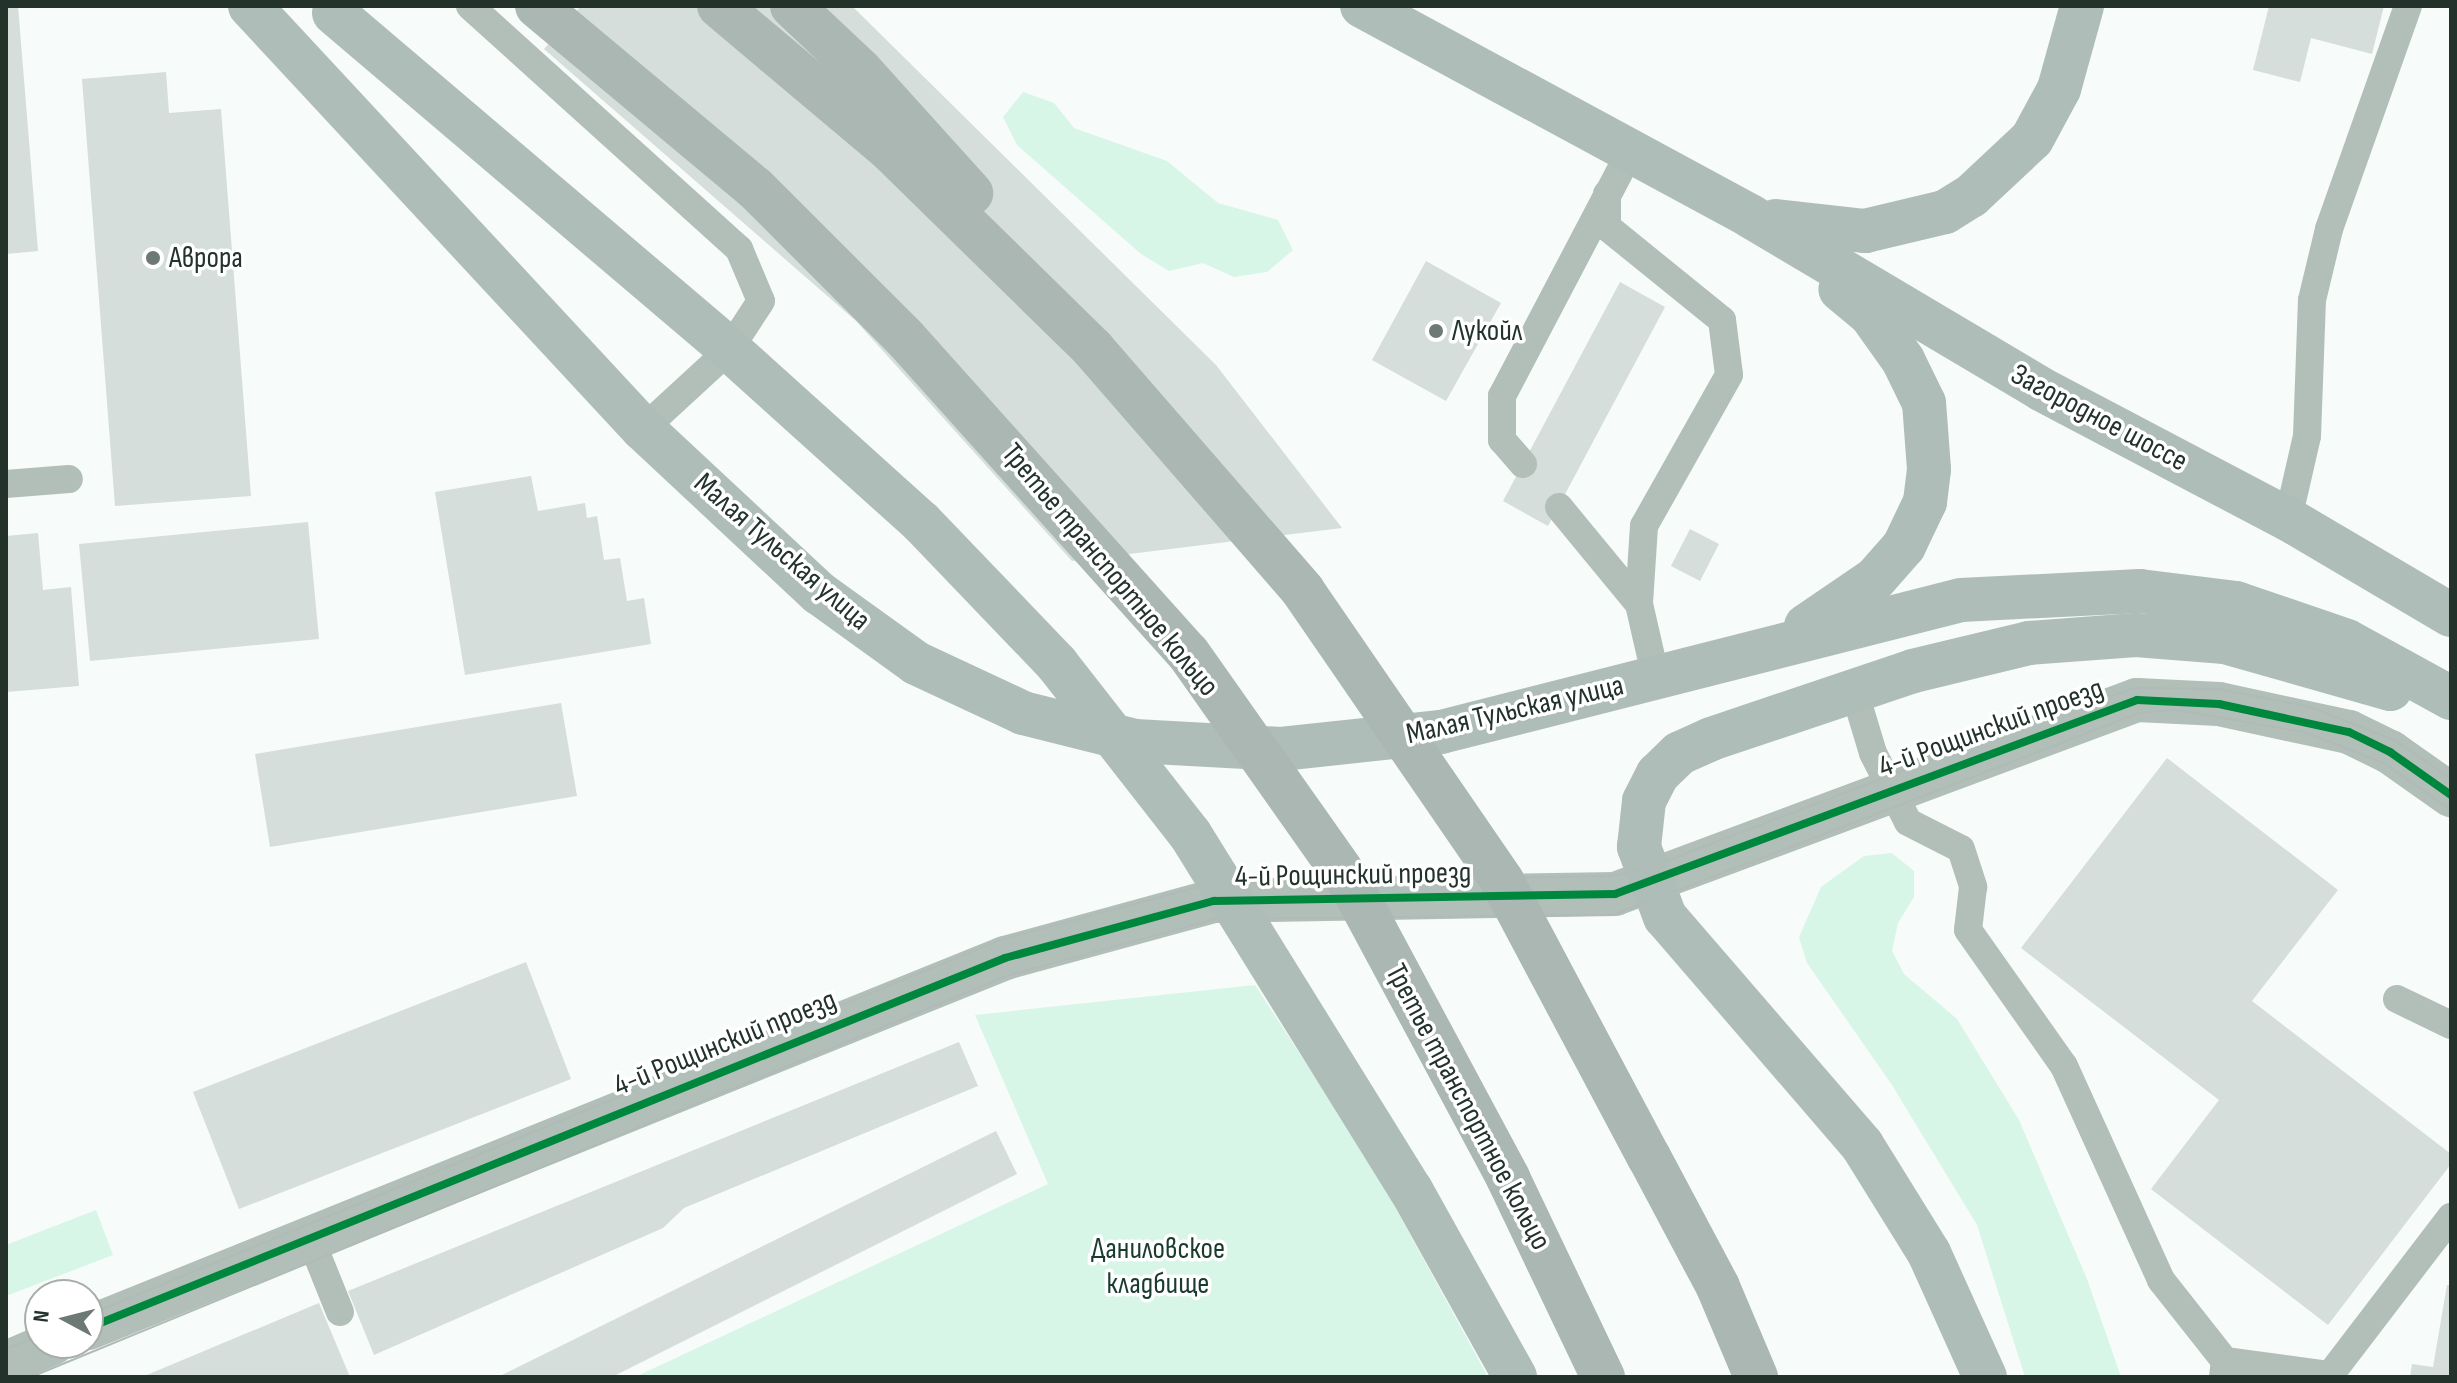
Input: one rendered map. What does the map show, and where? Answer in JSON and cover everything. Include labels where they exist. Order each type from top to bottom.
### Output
[{"type":"main road","name":"Малая Тульская улица","points":[[250,6],[643,429],[819,593],[916,663],[1023,713],[1135,741],[1281,749],[1441,732],[1765,647]]},
{"type":"main road","name":"Третье транспортное кольцо","points":[[537,6],[755,188],[905,338],[1188,653],[1349,881],[1508,1178],[1603,1377]]},
{"type":"main road","points":[[719,6],[889,149],[1093,349]]},
{"type":"main road","points":[[792,6],[960,178],[1093,349],[1312,604],[1502,881],[1718,1287],[1756,1377]]},
{"type":"main road","points":[[1750,216],[1814,229],[1865,231],[1945,212],[2005,169],[2032,139],[2059,89],[2082,6]]},
{"type":"main road","points":[[332,9],[721,342],[921,522],[1057,664],[1190,834],[1411,1190],[1515,1377]]},
{"type":"main road","points":[[1391,13],[1750,216],[1871,315],[1903,360],[1924,403],[1929,435],[1925,502],[1904,546],[1875,579],[1835,611],[1765,647]]},
{"type":"main road","name":"Загородное шоссе","points":[[1750,216],[2041,389],[2288,519],[2451,615]]},
{"type":"main road","points":[[1765,647],[1961,600],[2140,591],[2236,603],[2347,641],[2451,698]]},
{"type":"main road","points":[[1985,1377],[1929,1253],[1862,1145],[1684,942],[1649,884],[1639,825],[1658,774],[1680,753],[1711,739],[1854,690],[2029,643],[2136,635],[2225,642],[2337,670],[2451,710]]},
{"type":"street","name":"4-й Рощинский проезд","points":[[104,1321],[309,1235],[1005,958],[1214,901],[1615,894],[1649,884],[2091,714],[2137,700],[2174,698],[2307,720],[2349,732],[2390,752],[2451,795]]},
{"type":"lane","points":[[470,6],[739,249],[761,301],[729,350],[643,429]]},
{"type":"lane","points":[[2288,519],[2307,436],[2312,300],[2408,6]]},
{"type":"lane","points":[[1523,464],[1502,440],[1502,396],[1631,150]]},
{"type":"lane","points":[[1607,194],[1607,227],[1722,320],[1729,375],[1644,526],[1639,604],[1656,678]]},
{"type":"lane","points":[[6,484],[69,479]]},
{"type":"lane","points":[[1559,507],[1639,604]]},
{"type":"lane","points":[[1854,690],[1873,753],[1894,789],[1908,822],[1961,849],[1973,887],[1968,930],[2064,1066],[2161,1280],[2224,1369],[2330,1375],[2451,1217]]},
{"type":"lane","points":[[2397,999],[2451,1025]]},
{"type":"lane","points":[[309,1235],[340,1312]]},
{"type":"green space","points":[[1023,92],[1054,103],[1074,128],[1167,161],[1218,203],[1278,220],[1293,250],[1267,272],[1234,277],[1203,263],[1169,271],[1141,254],[1017,145],[1003,117]]},
{"type":"green space","points":[[1892,853],[1914,871],[1914,897],[1898,923],[1892,951],[1904,974],[1957,1019],[2019,1120],[2087,1279],[2121,1377],[2025,1377],[1977,1225],[1892,1085],[1807,963],[1799,937],[1821,887],[1864,856]]},
{"type":"green space","name":"Даниловское кладбище","points":[[1255,985],[1371,1163],[1488,1377],[635,1377],[1048,1184],[975,1015]]},
{"type":"green space","points":[[96,1210],[113,1255],[50,1279],[24,1279],[24,1289],[6,1296],[6,1245]]},
{"type":"building","points":[[6,6],[18,6],[38,251],[6,254]]},
{"type":"building","points":[[581,6],[852,6],[1216,365],[1342,528],[1072,561],[856,321],[544,49]]},
{"type":"building","points":[[2269,6],[2384,6],[2372,54],[2311,38],[2300,82],[2253,70]]},
{"type":"building","points":[[166,72],[169,113],[221,109],[251,496],[115,506],[82,79]]},
{"type":"building","name":"Лукойл","points":[[1426,261],[1501,303],[1446,401],[1372,360]]},
{"type":"building","points":[[1620,282],[1665,307],[1548,526],[1503,501]]},
{"type":"building","points":[[531,476],[538,511],[585,503],[587,518],[597,516],[604,560],[620,558],[627,601],[644,598],[651,644],[465,675],[435,492]]},
{"type":"building","points":[[308,522],[319,639],[90,661],[79,544]]},
{"type":"building","points":[[1690,529],[1719,544],[1700,581],[1671,566]]},
{"type":"building","points":[[38,533],[43,590],[71,587],[79,686],[6,692],[6,536]]},
{"type":"building","points":[[561,703],[577,796],[270,847],[255,754]]},
{"type":"building","points":[[2167,758],[2338,890],[2252,1001],[2451,1154],[2451,1164],[2328,1325],[2151,1189],[2219,1100],[2021,948]]},
{"type":"building","points":[[526,962],[571,1079],[239,1209],[193,1092]]},
{"type":"building","points":[[959,1042],[978,1086],[684,1208],[663,1228],[374,1355],[348,1291]]},
{"type":"building","points":[[996,1131],[1017,1174],[612,1377],[498,1377]]},
{"type":"building","points":[[2447,1285],[2451,1285],[2451,1377],[2410,1377],[2412,1364],[2433,1367]]},
{"type":"building","points":[[319,1303],[350,1377],[142,1377]]},
{"type":"tram line","points":[[104,1308],[1000,940],[1212,883],[1611,876],[1645,869],[2037,719],[2136,688],[2218,689],[2311,707],[2396,741],[2451,779]]},
{"type":"tram line","points":[[31,1377],[1009,975],[1215,919],[1613,915],[2139,713],[2176,710],[2304,732],[2384,763],[2451,810]]},
{"type":"tram line","points":[[6,1349],[24,1342]]},
{"type":"cycle path","points":[[104,1322],[1005,958],[1214,901],[1615,894],[2137,700],[2219,704],[2349,732],[2390,752],[2451,795]]},
{"type":"place","name":"Аврора","points":[[153,258]]},
{"type":"place","name":"Лукойл","points":[[1436,331]]}]
